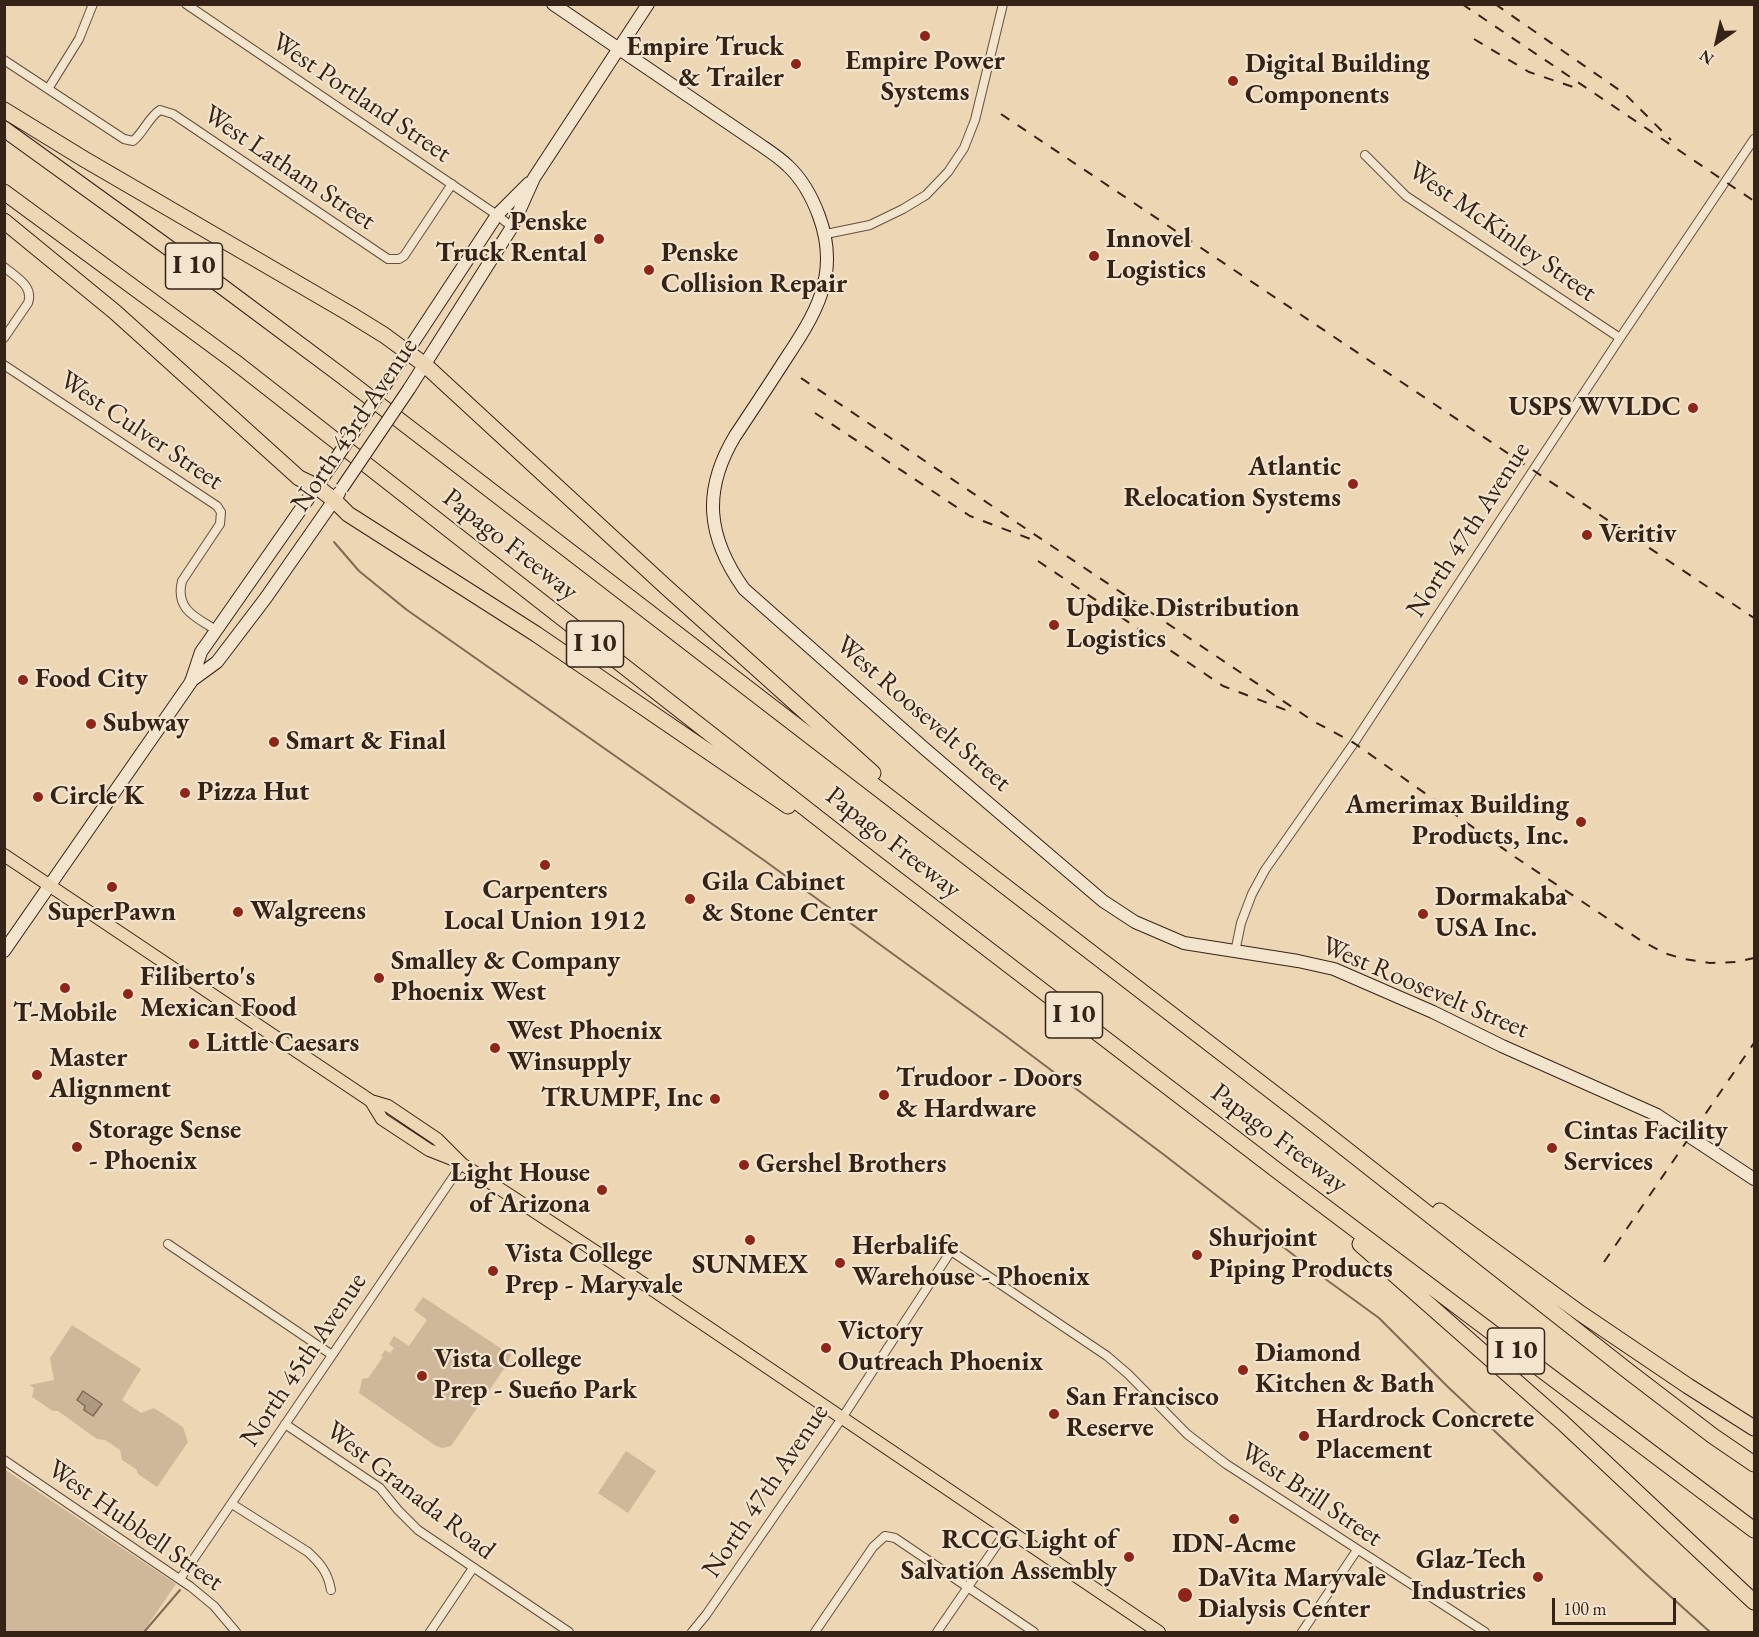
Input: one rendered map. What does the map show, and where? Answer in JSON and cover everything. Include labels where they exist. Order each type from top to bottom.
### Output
[{"type":"highway","points":[[4,110],[350,314],[425,365],[939,835]]},
{"type":"highway","name":"Papago Freeway","points":[[4,129],[342,376],[1314,1124],[1628,1371],[1713,1436],[1755,1464]]},
{"type":"highway","name":"Papago Freeway","points":[[4,192],[235,363],[869,858],[1279,1172],[1755,1530]]},
{"type":"highway","points":[[4,221],[115,312],[299,478],[320,481],[338,494],[348,514],[536,634],[751,782],[869,858]]},
{"type":"highway","points":[[1314,1124],[1488,1245],[1580,1313],[1755,1428]]},
{"type":"highway","points":[[1279,1172],[1449,1324],[1545,1406],[1755,1602]]},
{"type":"main road","points":[[4,855],[371,1101],[382,1119],[429,1150],[462,1164],[1159,1632]]},
{"type":"street","points":[[4,60],[48,89],[79,39],[93,4]]},
{"type":"street","name":"West Portland Street","points":[[186,4],[497,214],[512,227]]},
{"type":"street","name":"West Roosevelt Street","points":[[553,4],[788,165],[812,197],[826,234],[828,258],[826,279],[811,321],[726,450],[715,476],[714,532],[734,575],[744,589],[1103,901],[1135,922],[1167,937],[1194,946],[1298,961],[1334,969],[1657,1116],[1755,1179]]},
{"type":"street","name":"North 43rd Avenue","points":[[190,682],[217,662],[265,599],[409,389],[512,227],[534,178],[648,4]]},
{"type":"street","points":[[826,234],[870,225],[903,209],[926,195],[948,172],[964,148],[975,120],[1003,4]]},
{"type":"street","name":"West Latham Street","points":[[48,89],[124,139],[133,141],[140,135],[152,115],[160,110],[173,114],[384,258],[393,260],[404,256],[452,184]]},
{"type":"street","name":"North 47th Avenue","points":[[1235,952],[1241,923],[1252,894],[1265,870],[1358,737],[1620,338],[1755,139]]},
{"type":"street","name":"West McKinley Street","points":[[1365,156],[1406,196],[1620,338]]},
{"type":"street","name":"North 43rd Avenue","points":[[4,951],[190,682],[201,652],[320,481],[497,214],[534,178]]},
{"type":"street","points":[[4,267],[26,285],[30,297],[4,338]]},
{"type":"street","name":"West Culver Street","points":[[4,365],[217,506],[221,512],[220,524],[182,582],[180,591],[180,599],[184,607],[216,630]]},
{"type":"street","points":[[216,630],[217,662]]},
{"type":"street","points":[[201,652],[217,662]]},
{"type":"street","name":"North 45th Avenue","points":[[180,1579],[462,1164]]},
{"type":"street","points":[[168,1244],[332,1355]]},
{"type":"street","name":"North 47th Avenue","points":[[695,1631],[842,1418],[951,1251]]},
{"type":"street","name":"West Brill Street","points":[[951,1251],[1107,1356],[1191,1438],[1233,1469],[1485,1632]]},
{"type":"street","name":"West Granada Road","points":[[285,1424],[380,1488],[418,1530],[565,1631]]},
{"type":"street","name":"West Hubbell Street","points":[[4,1460],[180,1579],[214,1606],[236,1632]]},
{"type":"street","points":[[232,1504],[308,1552],[329,1576],[331,1590]]},
{"type":"street","points":[[937,1632],[1007,1530]]},
{"type":"street","points":[[815,1632],[873,1547],[885,1536],[895,1538],[1034,1632]]},
{"type":"street","points":[[1302,1632],[1357,1550]]},
{"type":"street","points":[[430,1632],[473,1568]]},
{"type":"shaded area","points":[[423,1297],[511,1355],[506,1366],[451,1446],[443,1448],[436,1446],[359,1393],[362,1379],[368,1378],[383,1357],[381,1356],[385,1350],[390,1353],[394,1348],[389,1344],[394,1336],[409,1346],[427,1320],[414,1310]]},
{"type":"shaded area","points":[[72,1325],[141,1369],[122,1400],[141,1413],[154,1408],[183,1427],[188,1442],[157,1487],[122,1460],[120,1450],[105,1440],[97,1439],[58,1411],[53,1411],[32,1397],[34,1388],[29,1385],[54,1380],[50,1358]]},
{"type":"shaded area","points":[[83,1391],[102,1404],[93,1416],[84,1410],[85,1406],[77,1400]]},
{"type":"shaded area","points":[[626,1451],[656,1471],[628,1513],[598,1493]]},
{"type":"shaded area","points":[[4,1469],[176,1584],[143,1632],[5,1632]]},
{"type":"waterway","points":[[334,542],[359,571],[407,610],[765,861],[1003,1034],[1379,1318],[1447,1386],[1710,1632]]},
{"type":"waterway","points":[[144,1632],[180,1590]]},
{"type":"railway","points":[[1462,4],[1754,201]]},
{"type":"railway","points":[[1495,4],[1625,94],[1671,140]]},
{"type":"railway","points":[[1474,39],[1529,72],[1576,88]]},
{"type":"railway","points":[[1001,114],[1754,618]]},
{"type":"railway","points":[[801,378],[1313,721],[1354,743],[1515,857],[1640,940],[1664,953],[1684,959],[1710,963],[1737,962],[1754,958]]},
{"type":"railway","points":[[815,413],[970,516],[1033,540]]},
{"type":"railway","points":[[1038,561],[1223,686],[1291,712]]},
{"type":"railway","points":[[1604,1262],[1754,1043]]},
{"type":"place","name":"Empire Power Systems","points":[[925,36]]},
{"type":"place","name":"Empire Truck & Trailer","points":[[796,64]]},
{"type":"place","name":"Digital Building Components","points":[[1233,81]]},
{"type":"place","name":"Penske Truck Rental","points":[[599,239]]},
{"type":"place","name":"Innovel Logistics","points":[[1094,256]]},
{"type":"place","name":"Penske Collision Repair","points":[[649,270]]},
{"type":"place","name":"USPS WVLDC","points":[[1693,408]]},
{"type":"place","name":"Atlantic Relocation Systems","points":[[1353,484]]},
{"type":"place","name":"Veritiv","points":[[1587,535]]},
{"type":"place","name":"Updike Distribution Logistics","points":[[1054,625]]},
{"type":"place","name":"Food City","points":[[23,680]]},
{"type":"place","name":"Subway","points":[[91,724]]},
{"type":"place","name":"Smart & Final","points":[[274,742]]},
{"type":"place","name":"Pizza Hut","points":[[185,793]]},
{"type":"place","name":"Circle K","points":[[38,797]]},
{"type":"place","name":"Amerimax Building Products, Inc.","points":[[1581,822]]},
{"type":"place","name":"Carpenters Local Union 1912","points":[[545,865]]},
{"type":"place","name":"SuperPawn","points":[[112,887]]},
{"type":"place","name":"Gila Cabinet & Stone Center","points":[[690,899]]},
{"type":"place","name":"Walgreens","points":[[238,912]]},
{"type":"place","name":"Dormakaba USA Inc.","points":[[1423,914]]},
{"type":"place","name":"Smalley & Company Phoenix West","points":[[379,978]]},
{"type":"place","name":"T-Mobile","points":[[65,988]]},
{"type":"place","name":"Filiberto's Mexican Food","points":[[128,994]]},
{"type":"place","name":"Little Caesars","points":[[194,1044]]},
{"type":"place","name":"West Phoenix Winsupply","points":[[495,1048]]},
{"type":"place","name":"Master Alignment","points":[[37,1075]]},
{"type":"place","name":"Trudoor - Doors & Hardware","points":[[884,1095]]},
{"type":"place","name":"TRUMPF, Inc","points":[[715,1099]]},
{"type":"place","name":"Storage Sense - Phoenix","points":[[77,1147]]},
{"type":"place","name":"Cintas Facility Services","points":[[1552,1148]]},
{"type":"place","name":"Gershel Brothers","points":[[744,1165]]},
{"type":"place","name":"Light House of Arizona","points":[[602,1190]]},
{"type":"place","name":"SUNMEX","points":[[750,1240]]},
{"type":"place","name":"Shurjoint Piping Products","points":[[1197,1255]]},
{"type":"place","name":"Herbalife Warehouse - Phoenix","points":[[840,1263]]},
{"type":"place","name":"Vista College Prep - Maryvale","points":[[493,1271]]},
{"type":"place","name":"Victory Outreach Phoenix","points":[[826,1348]]},
{"type":"place","name":"Diamond Kitchen & Bath","points":[[1243,1370]]},
{"type":"place","name":"Vista College Prep - Sueño Park","points":[[422,1376]]},
{"type":"place","name":"San Francisco Reserve","points":[[1054,1414]]},
{"type":"place","name":"Hardrock Concrete Placement","points":[[1304,1436]]},
{"type":"place","name":"IDN-Acme","points":[[1234,1519]]},
{"type":"place","name":"RCCG Light of Salvation Assembly","points":[[1129,1557]]},
{"type":"place","name":"Glaz-Tech Industries","points":[[1538,1577]]},
{"type":"place","name":"DaVita Maryvale Dialysis Center","points":[[1185,1595]]}]
